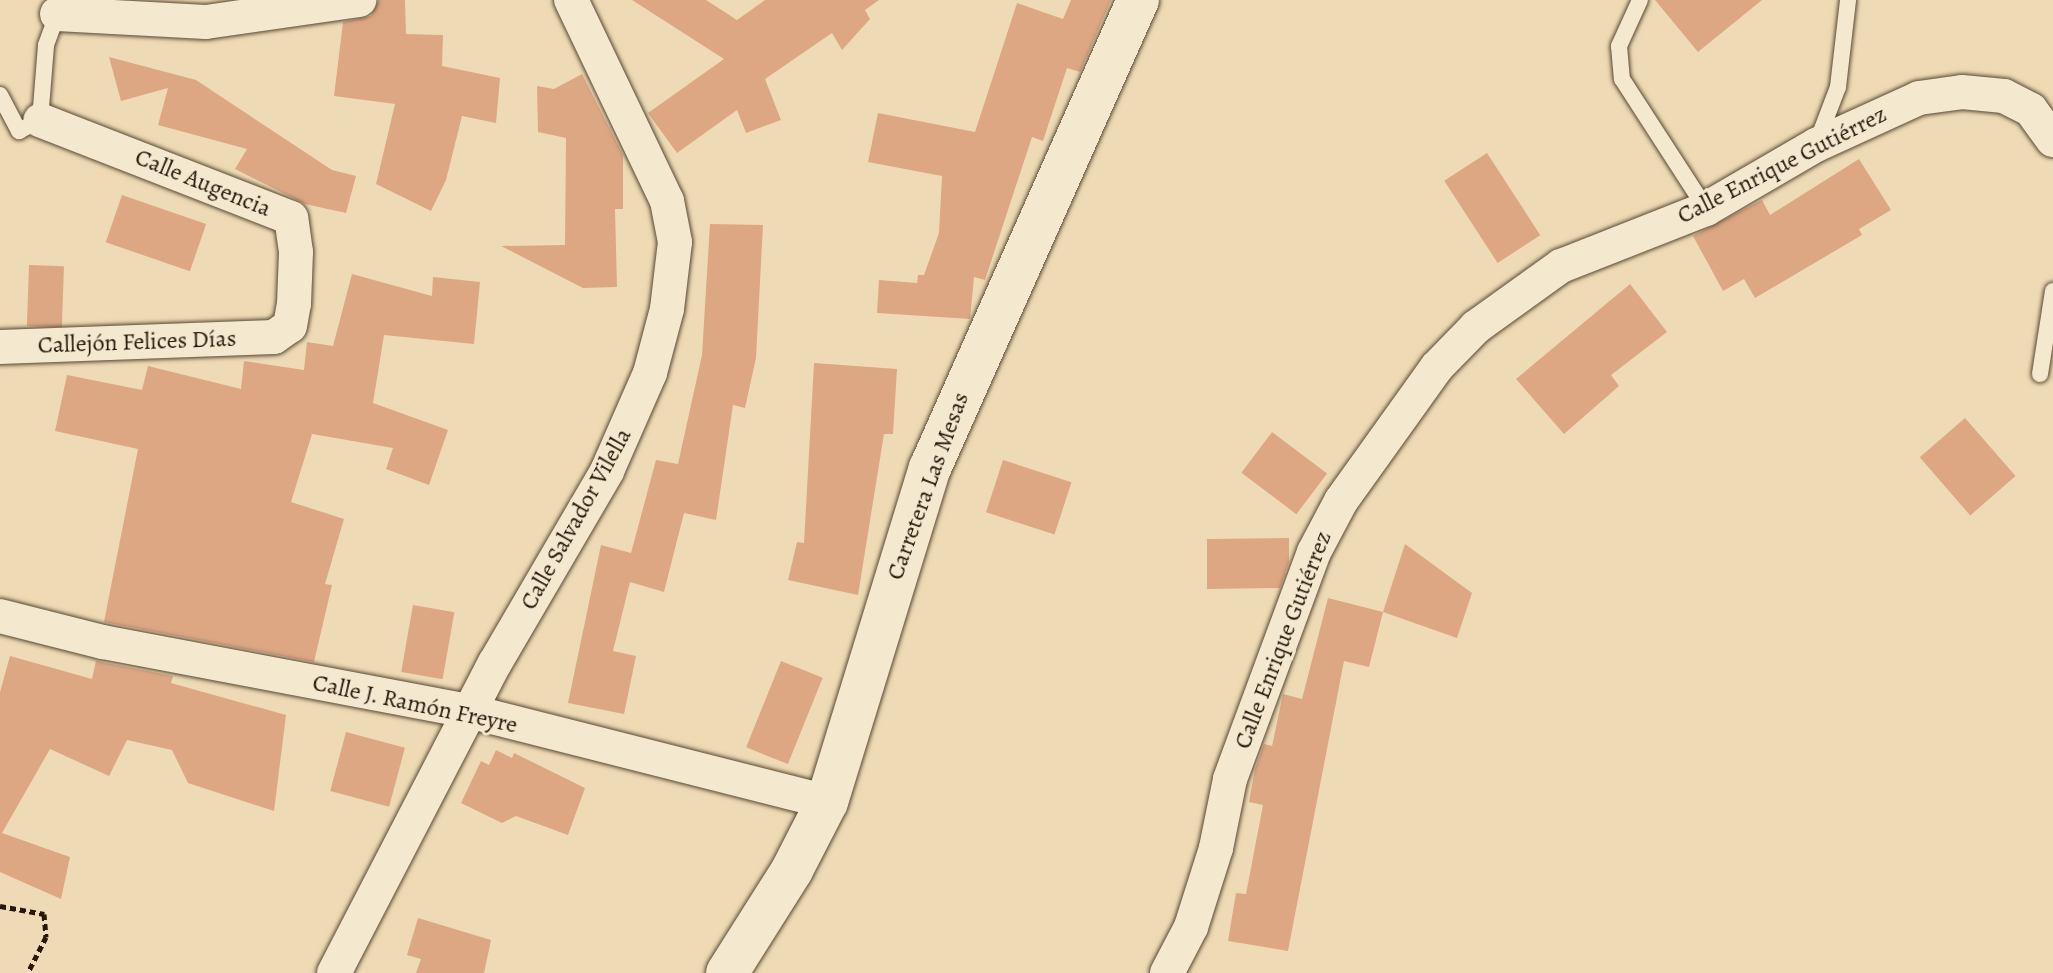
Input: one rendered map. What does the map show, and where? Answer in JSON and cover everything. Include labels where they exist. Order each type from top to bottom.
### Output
[{"type":"street","points":[[57,14],[206,22],[358,0]]},
{"type":"street","name":"Calle Salvador Vilella","points":[[334,973],[632,420],[650,373],[674,267],[672,221],[657,174],[571,0]]},
{"type":"street","name":"Carretera Las Mesas","points":[[727,973],[792,870],[827,802],[930,468],[1138,0]]},
{"type":"street","name":"Calle Enrique Gutiérrez","points":[[1167,973],[1191,927],[1216,848],[1230,779],[1265,677],[1314,552],[1341,501],[1437,367],[1476,327],[1561,266],[1706,209],[1816,145],[1919,98],[1962,92],[2004,96],[2031,110],[2053,140]]},
{"type":"street","name":"Calle Augencia","points":[[29,126],[291,218],[296,252],[294,304],[290,326],[274,337]]},
{"type":"street","name":"Callejón Felices Días","points":[[0,347],[274,337]]},
{"type":"street","name":"Calle J. Ramón Freyre","points":[[0,616],[103,642],[472,712],[827,802]]},
{"type":"lane","points":[[1640,0],[1619,46],[1622,79],[1706,209]]},
{"type":"lane","points":[[1816,145],[1838,87],[1848,0]]},
{"type":"lane","points":[[0,95],[29,126],[46,96],[46,45],[57,14]]},
{"type":"lane","points":[[2040,374],[2053,291]]},
{"type":"path","points":[[0,906],[44,914],[46,937],[29,971]]},
{"type":"building","points":[[379,0],[405,0],[406,34],[443,35],[442,66],[500,78],[496,123],[462,116],[446,180],[431,211],[376,184],[395,104],[334,96],[343,22],[371,16]]},
{"type":"building","points":[[632,0],[706,0],[737,20],[765,0],[879,0],[865,10],[870,19],[842,50],[832,33],[765,79],[781,120],[746,133],[737,110],[677,153],[648,113],[724,59]]},
{"type":"building","points":[[1071,0],[1111,0],[1080,72],[1067,68],[1043,141],[1032,137],[985,280],[974,277],[970,319],[877,313],[879,280],[917,283],[918,275],[924,275],[939,233],[942,176],[868,162],[878,113],[975,132],[1017,3],[1063,19]]},
{"type":"building","points":[[1655,0],[1762,0],[1698,52]]},
{"type":"building","points":[[109,57],[196,80],[332,170],[356,176],[346,213],[305,204],[235,169],[247,149],[158,125],[168,88],[121,101]]},
{"type":"building","points":[[582,74],[623,155],[623,209],[615,209],[617,287],[583,288],[501,246],[565,245],[566,138],[538,132],[537,86],[554,89]]},
{"type":"building","points":[[1487,153],[1540,235],[1498,263],[1444,181]]},
{"type":"building","points":[[1859,159],[1891,210],[1859,229],[1862,235],[1755,298],[1744,279],[1723,291],[1693,236],[1762,200],[1770,215]]},
{"type":"building","points":[[122,195],[206,224],[190,271],[106,242]]},
{"type":"building","points":[[710,224],[763,225],[756,358],[745,408],[733,405],[716,520],[684,513],[664,592],[630,582],[613,651],[636,656],[624,714],[568,703],[601,545],[631,553],[656,460],[678,464],[702,355]]},
{"type":"building","points":[[29,265],[64,266],[62,327],[27,326]]},
{"type":"building","points":[[352,274],[432,296],[433,277],[480,282],[474,344],[384,335],[373,403],[448,430],[429,485],[386,469],[393,448],[312,434],[291,502],[344,519],[325,584],[332,585],[314,662],[104,622],[138,449],[55,431],[67,375],[142,390],[148,366],[241,389],[244,361],[304,370],[307,342],[333,346]]},
{"type":"building","points":[[1630,284],[1667,332],[1611,375],[1619,386],[1564,434],[1516,379]]},
{"type":"building","points":[[814,363],[897,369],[893,434],[884,434],[858,595],[788,580],[797,542],[804,543]]},
{"type":"building","points":[[1965,418],[2016,476],[1970,515],[1920,457]]},
{"type":"building","points":[[1272,432],[1327,474],[1296,514],[1241,473]]},
{"type":"building","points":[[1003,460],[1071,482],[1054,535],[986,512]]},
{"type":"building","points":[[1289,538],[1289,562],[1280,588],[1207,589],[1207,539]]},
{"type":"building","points":[[1405,544],[1472,593],[1457,638],[1383,612]]},
{"type":"building","points":[[1328,598],[1383,612],[1369,667],[1344,661],[1288,951],[1228,941],[1236,893],[1246,894],[1263,805],[1249,802],[1255,769],[1264,744],[1272,746],[1283,694],[1302,699]]},
{"type":"building","points":[[413,605],[454,612],[443,679],[401,672]]},
{"type":"building","points":[[10,656],[92,679],[96,661],[173,676],[171,683],[286,715],[274,811],[188,783],[172,750],[127,740],[109,776],[50,749],[2,833],[70,857],[61,899],[0,872],[0,692]]},
{"type":"building","points":[[781,661],[823,678],[788,764],[746,747]]},
{"type":"building","points":[[346,732],[405,748],[389,807],[330,791]]},
{"type":"building","points":[[496,750],[512,758],[514,753],[585,788],[568,835],[516,816],[502,823],[461,803],[481,761],[489,765]]},
{"type":"building","points":[[418,918],[491,940],[484,973],[416,973],[421,959],[407,955]]}]
